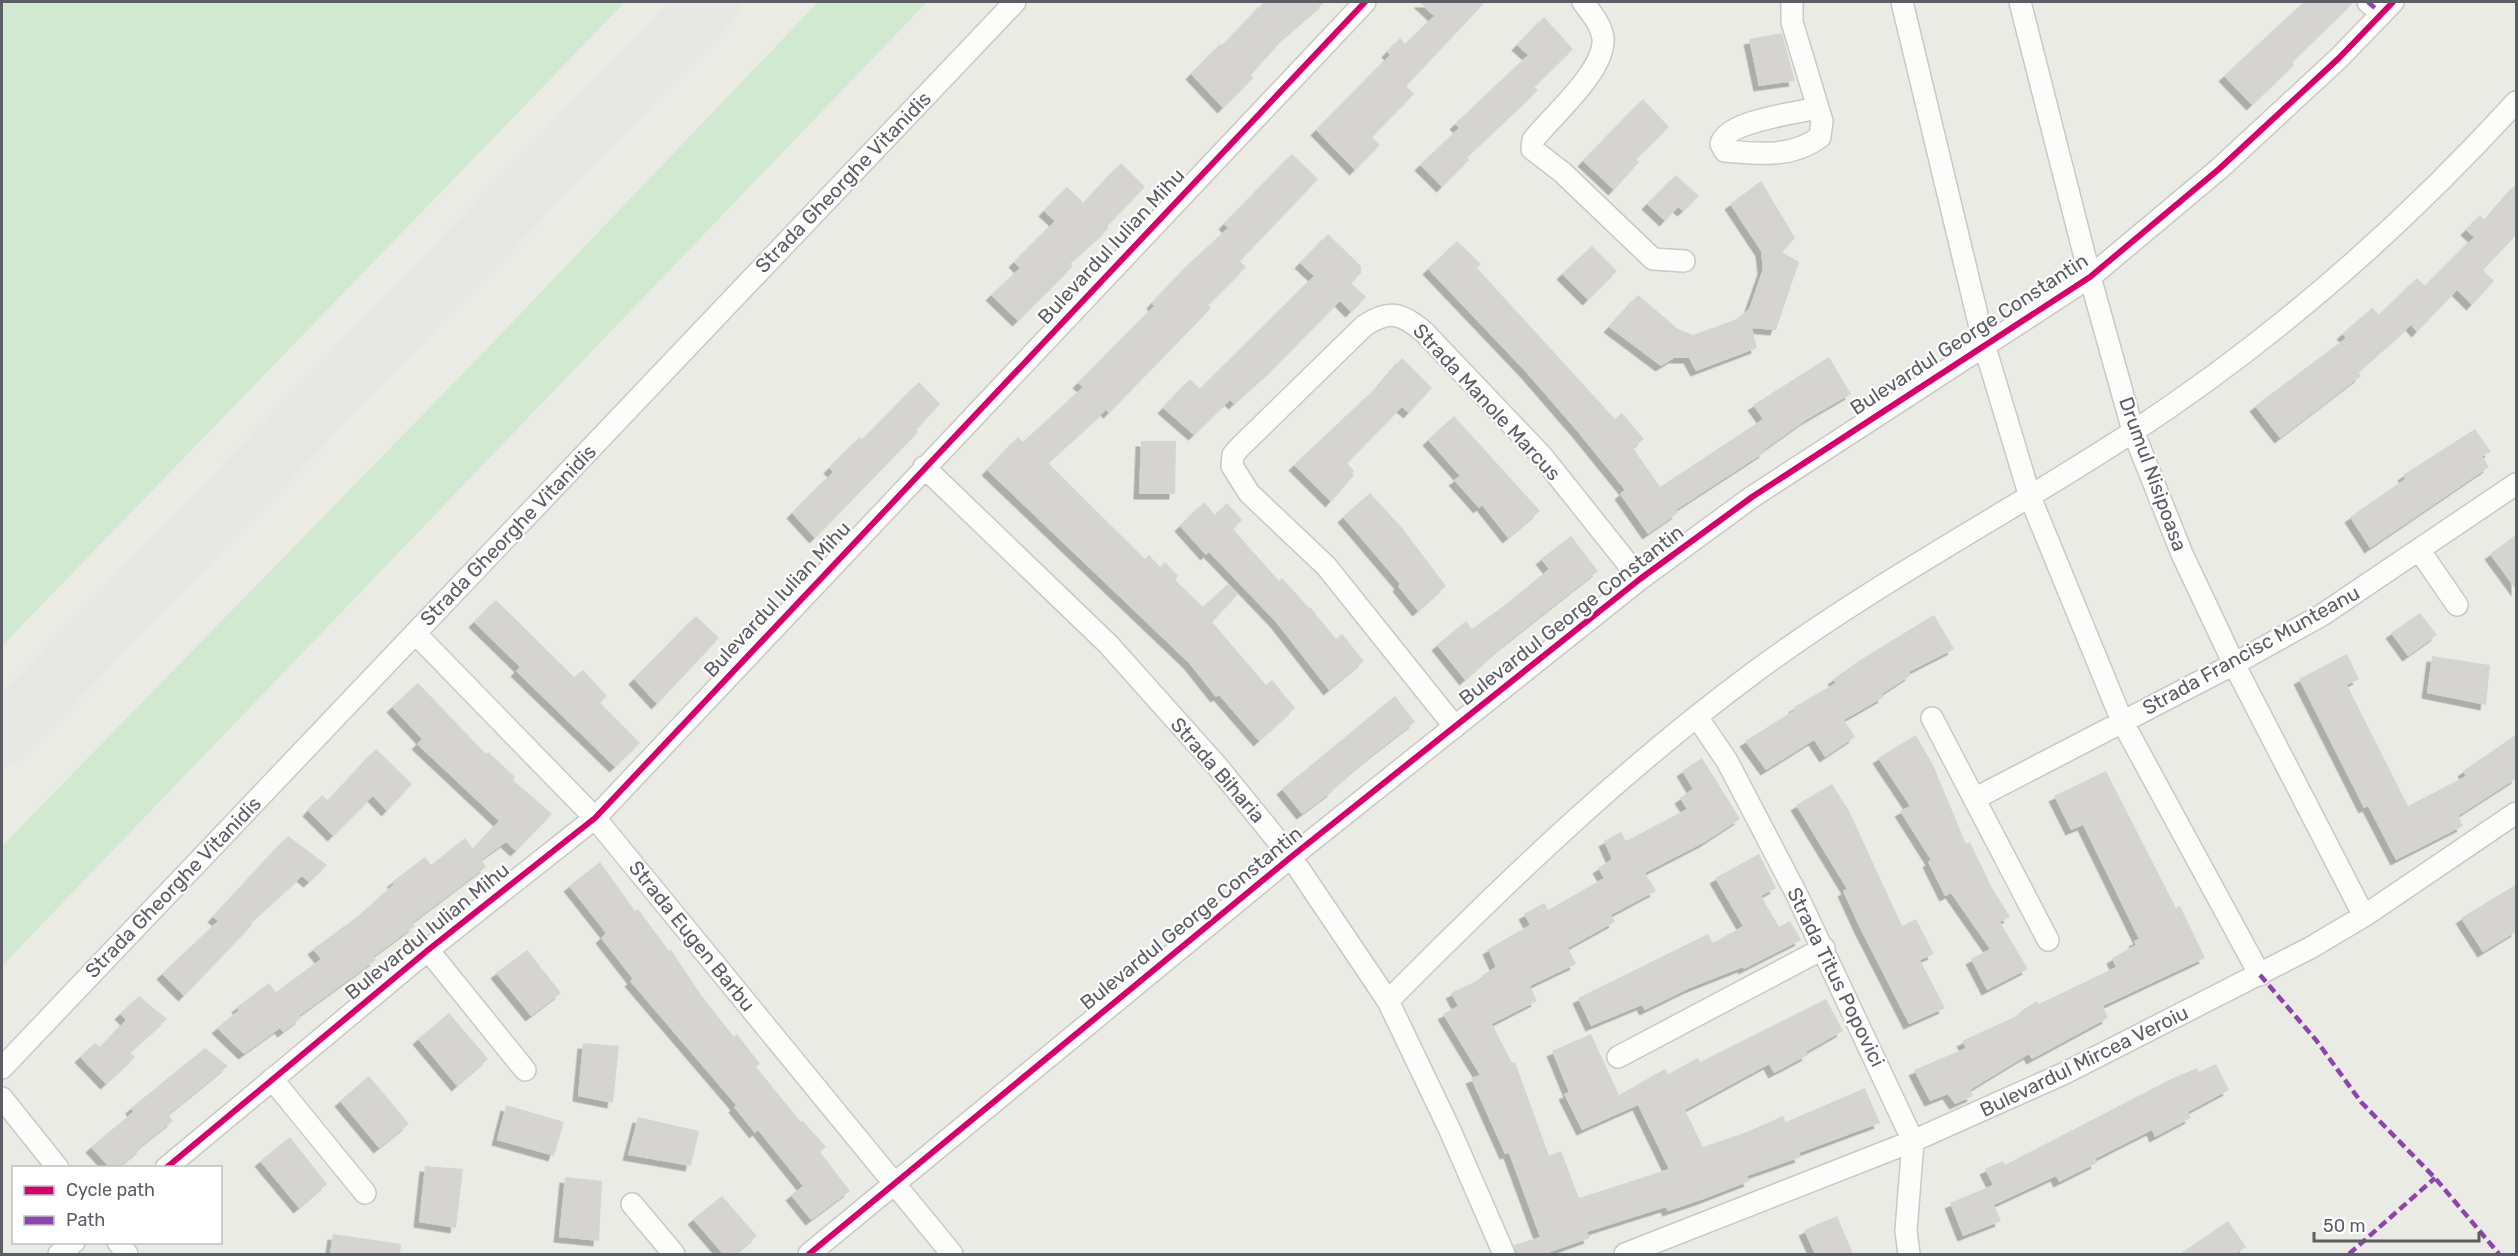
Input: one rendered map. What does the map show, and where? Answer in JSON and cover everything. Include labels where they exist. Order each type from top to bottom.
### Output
[{"type":"street","name":"Strada Gheorghe Vitanidis","points":[[2,1068],[1015,2]]},
{"type":"street","name":"Bulevardul Iulian Mihu","points":[[167,1166],[428,950],[595,818],[1365,2]]},
{"type":"street","points":[[1583,2],[1599,24],[1603,39],[1601,54],[1576,90],[1533,140],[1532,149],[1562,172],[1653,258],[1684,261]]},
{"type":"street","points":[[1792,2],[1792,22],[1818,108]]},
{"type":"street","points":[[1902,2],[1984,344],[2030,497],[2122,721],[2260,975]]},
{"type":"street","name":"Drumul Nisipoasa","points":[[2020,2],[2090,277],[2133,431],[2182,554],[2234,664],[2364,916]]},
{"type":"street","name":"Bulevardul George Constantin","points":[[893,1183],[1291,857],[1640,579],[1752,497],[2090,277],[2219,169],[2339,58],[2381,6]]},
{"type":"street","points":[[1388,1001],[1552,839],[1756,670],[1947,546],[2030,497],[2133,431],[2264,336],[2339,276],[2425,196],[2517,102]]},
{"type":"street","name":"Strada Manole Marcus","points":[[1455,727],[1326,566],[1249,493],[1232,466],[1233,455],[1240,447],[1364,326],[1378,316],[1393,315],[1407,317],[1424,332],[1542,456],[1640,579]]},
{"type":"street","name":"Strada Biharia","points":[[924,467],[1108,644],[1217,766],[1291,857],[1388,1001],[1449,1128],[1504,1254]]},
{"type":"street","name":"Strada Francisc Munteanu","points":[[1974,799],[2234,664],[2322,615],[2517,484]]},
{"type":"street","points":[[2420,551],[2457,605]]},
{"type":"street","name":"Strada Eugen Barbu","points":[[416,633],[595,818],[952,1254]]},
{"type":"street","name":"Strada Titus Popovici","points":[[1697,717],[1727,761],[1824,948],[1913,1141],[1906,1231],[1910,1254]]},
{"type":"street","points":[[1932,718],[2048,940]]},
{"type":"street","name":"Bulevardul Mircea Veroiu","points":[[1625,1254],[1913,1141],[2065,1073],[2260,975],[2364,916],[2517,813]]},
{"type":"street","points":[[1618,1057],[1824,948]]},
{"type":"street","points":[[428,950],[525,1070]]},
{"type":"street","points":[[272,1079],[365,1193]]},
{"type":"street","points":[[2,1098],[57,1166]]},
{"type":"street","points":[[809,1254],[893,1183]]},
{"type":"street","points":[[632,1204],[674,1254]]},
{"type":"street","points":[[59,1254],[72,1244]]},
{"type":"green space","points":[[2,2],[625,2],[2,646]]},
{"type":"green space","points":[[818,2],[927,2],[2,966],[2,846],[480,356]]},
{"type":"building","points":[[1264,2],[1325,2],[1285,37],[1251,75],[1253,78],[1223,108],[1191,74],[1220,44],[1222,46]]},
{"type":"building","points":[[1419,2],[1485,2],[1406,86],[1414,94],[1372,137],[1380,145],[1355,170],[1316,130],[1390,55],[1387,52],[1400,38],[1405,44],[1434,16]]},
{"type":"building","points":[[2304,2],[2354,2],[2292,62],[2294,65],[2252,105],[2224,76]]},
{"type":"building","points":[[1544,17],[1573,49],[1534,87],[1538,90],[1467,157],[1469,160],[1442,187],[1420,165],[1459,128],[1455,124],[1528,55],[1517,45]]},
{"type":"building","points":[[1782,33],[1795,81],[1759,86],[1749,39]]},
{"type":"building","points":[[1643,99],[1669,127],[1636,159],[1639,162],[1614,190],[1583,161]]},
{"type":"building","points":[[1292,154],[1318,179],[1240,261],[1246,267],[1208,305],[1211,308],[1109,413],[1106,410],[1048,463],[1145,559],[1149,555],[1160,567],[1165,562],[1178,576],[1175,580],[1203,607],[1228,584],[1238,594],[1212,622],[1266,685],[1272,680],[1295,708],[1259,741],[1219,695],[1216,697],[1189,663],[987,470],[1018,437],[1023,442],[1083,387],[1078,383],[1154,306],[1152,303],[1190,263],[1228,228],[1224,224]]},
{"type":"building","points":[[1121,163],[1145,187],[1107,226],[1109,228],[1070,263],[1073,266],[1018,321],[991,295],[1020,268],[1014,262],[1055,221],[1044,211],[1067,187],[1084,203]]},
{"type":"building","points":[[1676,175],[1699,196],[1683,211],[1678,207],[1665,221],[1647,204]]},
{"type":"building","points":[[1761,181],[1795,238],[1782,252],[1799,262],[1776,330],[1752,328],[1757,348],[1696,371],[1689,358],[1674,358],[1661,366],[1609,327],[1638,295],[1678,329],[1693,335],[1737,319],[1749,309],[1763,269],[1761,251],[1730,204]]},
{"type":"building","points":[[2517,183],[2517,234],[2483,270],[2494,281],[2472,305],[2457,290],[2417,332],[2411,325],[2358,372],[2361,376],[2280,438],[2255,406],[2346,338],[2342,334],[2372,308],[2379,315],[2417,278],[2425,286],[2474,237],[2466,230],[2480,215],[2485,220]]},
{"type":"building","points":[[1328,234],[1361,266],[1361,273],[1351,283],[1366,297],[1351,312],[1340,301],[1275,367],[1234,404],[1230,400],[1194,435],[1163,408],[1190,379],[1200,389],[1314,276],[1300,263]]},
{"type":"building","points":[[1457,241],[1481,264],[1477,268],[1615,419],[1622,413],[1644,439],[1633,448],[1660,487],[1763,419],[1753,405],[1829,357],[1851,394],[1806,420],[1764,450],[1765,452],[1676,510],[1678,513],[1648,534],[1620,494],[1625,490],[1578,432],[1526,372],[1428,269]]},
{"type":"building","points":[[1592,246],[1617,271],[1588,300],[1562,274]]},
{"type":"building","points":[[1402,358],[1432,388],[1409,413],[1402,407],[1347,463],[1354,471],[1352,473],[1354,475],[1331,502],[1294,465],[1379,385]]},
{"type":"building","points":[[919,382],[940,404],[916,430],[918,432],[815,538],[792,513],[833,472],[829,468],[860,437],[862,440]]},
{"type":"building","points":[[1454,416],[1540,511],[1508,538],[1482,505],[1479,508],[1454,480],[1460,476],[1428,440]]},
{"type":"building","points":[[2475,429],[2491,452],[2482,456],[2489,467],[2370,548],[2350,517],[2405,479],[2403,475]]},
{"type":"building","points":[[1141,441],[1176,441],[1175,494],[1139,494]]},
{"type":"building","points":[[1370,493],[1402,528],[1446,586],[1418,611],[1398,586],[1400,584],[1343,517]]},
{"type":"building","points":[[1204,502],[1215,515],[1227,503],[1242,520],[1233,529],[1279,581],[1282,578],[1310,607],[1336,639],[1342,634],[1364,661],[1329,690],[1276,622],[1209,552],[1206,555],[1180,526]]},
{"type":"building","points":[[2517,534],[2517,591],[2490,554]]},
{"type":"building","points":[[1571,536],[1598,571],[1504,645],[1465,680],[1437,645],[1466,621],[1472,629],[1505,605],[1549,569],[1541,559]]},
{"type":"building","points":[[496,600],[574,677],[583,670],[607,696],[600,703],[640,743],[615,767],[516,671],[520,667],[474,622]]},
{"type":"building","points":[[2420,613],[2437,635],[2408,656],[2391,633]]},
{"type":"building","points":[[1934,615],[1954,649],[1909,672],[1911,675],[1882,694],[1884,697],[1844,720],[1855,737],[1825,757],[1814,740],[1766,770],[1745,741],[1795,710],[1794,707],[1836,683],[1833,679],[1868,655]]},
{"type":"building","points":[[696,616],[719,638],[657,704],[634,679]]},
{"type":"building","points":[[2347,654],[2359,679],[2347,685],[2408,806],[2466,776],[2463,771],[2517,734],[2517,778],[2458,816],[2463,826],[2396,860],[2368,806],[2364,808],[2299,679]]},
{"type":"building","points":[[2432,656],[2490,665],[2486,705],[2427,693]]},
{"type":"building","points":[[418,683],[486,754],[488,752],[515,777],[513,780],[552,814],[516,851],[506,842],[481,860],[486,867],[412,923],[415,926],[373,957],[376,960],[299,1016],[301,1018],[283,1032],[280,1028],[244,1054],[217,1028],[239,1010],[237,1007],[269,983],[276,992],[321,959],[313,949],[357,917],[394,884],[392,882],[425,857],[431,865],[465,838],[473,849],[499,821],[417,744],[422,739],[392,707]]},
{"type":"building","points":[[1395,696],[1415,722],[1302,814],[1282,789]]},
{"type":"building","points":[[1916,735],[1933,765],[1966,844],[1970,842],[1991,886],[2010,917],[2000,922],[2028,969],[1987,990],[1971,959],[1990,949],[1951,893],[1945,896],[1928,862],[1931,860],[1900,811],[1910,806],[1878,758]]},
{"type":"building","points":[[376,749],[412,784],[387,811],[373,796],[333,836],[308,811],[322,795],[328,801]]},
{"type":"building","points":[[1702,758],[1740,819],[1705,842],[1645,873],[1656,891],[1611,915],[1615,922],[1568,948],[1576,964],[1530,986],[1537,1001],[1492,1024],[1512,1063],[1515,1062],[1549,1156],[1561,1151],[1579,1198],[1669,1169],[1638,1105],[1582,1130],[1564,1094],[1569,1092],[1552,1051],[1591,1034],[1619,1095],[1665,1069],[1668,1074],[1698,1058],[1700,1062],[1826,999],[1843,1031],[1806,1052],[1808,1055],[1774,1073],[1769,1064],[1685,1110],[1703,1147],[1747,1132],[1783,1116],[1786,1122],[1865,1088],[1880,1123],[1799,1153],[1801,1157],[1747,1176],[1750,1181],[1701,1200],[1668,1211],[1666,1207],[1587,1232],[1590,1238],[1545,1254],[1517,1254],[1514,1245],[1540,1237],[1509,1153],[1505,1154],[1471,1078],[1480,1075],[1443,1014],[1458,1006],[1451,993],[1483,978],[1481,976],[1496,967],[1488,949],[1530,925],[1524,914],[1544,903],[1548,910],[1604,878],[1598,868],[1612,859],[1604,841],[1621,832],[1626,841],[1687,809],[1680,798],[1693,789],[1682,771]]},
{"type":"building","points":[[2106,771],[2176,908],[2180,906],[2205,958],[2103,1006],[2108,1018],[2032,1059],[2029,1054],[1970,1090],[1973,1096],[1955,1104],[1948,1094],[1930,1101],[1914,1070],[1966,1048],[1962,1041],[2023,1013],[2021,1011],[2037,1001],[2039,1004],[2116,967],[2112,958],[2136,945],[2134,941],[2139,939],[2083,825],[2071,830],[2054,796]]},
{"type":"building","points":[[1832,784],[1849,811],[1902,926],[1916,919],[1934,954],[1920,960],[1945,1008],[1909,1024],[1843,891],[1847,889],[1796,805]]},
{"type":"building","points":[[288,836],[327,865],[309,882],[302,876],[250,923],[252,925],[184,996],[162,974],[218,921],[213,917]]},
{"type":"building","points":[[1759,854],[1776,888],[1761,896],[1779,927],[1790,921],[1801,940],[1744,969],[1743,967],[1690,988],[1645,1010],[1642,1005],[1591,1026],[1578,998],[1708,934],[1713,943],[1743,926],[1715,878]]},
{"type":"building","points":[[600,862],[635,911],[638,909],[669,951],[671,950],[701,995],[734,1037],[737,1034],[760,1064],[756,1067],[801,1122],[802,1120],[826,1147],[820,1152],[850,1191],[811,1220],[791,1195],[803,1186],[758,1130],[755,1133],[734,1107],[736,1105],[630,981],[633,979],[601,938],[606,933],[569,886]]},
{"type":"building","points":[[2517,884],[2517,931],[2483,952],[2461,918]]},
{"type":"building","points":[[527,950],[561,993],[531,1016],[496,973]]},
{"type":"building","points":[[139,996],[167,1019],[130,1052],[135,1057],[106,1084],[80,1057],[95,1043],[101,1047],[126,1020],[120,1014]]},
{"type":"building","points":[[449,1013],[488,1059],[457,1086],[418,1039]]},
{"type":"building","points":[[583,1043],[619,1046],[613,1103],[578,1096]]},
{"type":"building","points":[[205,1048],[228,1066],[168,1115],[173,1121],[141,1146],[142,1148],[120,1166],[108,1166],[91,1147],[133,1112],[131,1108]]},
{"type":"building","points":[[2216,1064],[2229,1090],[2188,1112],[2191,1118],[2155,1137],[2152,1130],[2095,1159],[2097,1163],[2059,1182],[2056,1176],[1994,1205],[2001,1221],[1963,1236],[1950,1203],[1993,1185],[1985,1169],[2003,1161],[2005,1165],[2171,1079],[2197,1068],[2199,1072]]},
{"type":"building","points":[[369,1076],[409,1124],[379,1148],[340,1101]]},
{"type":"building","points":[[506,1105],[564,1122],[554,1156],[497,1140]]},
{"type":"building","points":[[638,1117],[699,1131],[691,1166],[628,1155]]},
{"type":"building","points":[[290,1137],[327,1184],[299,1208],[260,1161]]},
{"type":"building","points":[[425,1166],[463,1169],[456,1228],[419,1222]]},
{"type":"building","points":[[565,1177],[602,1181],[599,1241],[559,1237]]},
{"type":"building","points":[[722,1196],[757,1236],[736,1254],[723,1254],[693,1219]]},
{"type":"building","points":[[1837,1216],[1853,1254],[1815,1254],[1804,1230]]},
{"type":"building","points":[[2228,1221],[2246,1247],[2235,1254],[2180,1254]]},
{"type":"building","points":[[333,1234],[401,1244],[400,1254],[330,1254]]},
{"type":"taxiway","points":[[2,736],[710,2]]},
{"type":"marked path","points":[[2368,2],[2382,14]]},
{"type":"marked path","points":[[2260,975],[2316,1040],[2361,1102],[2435,1178],[2499,1254]]},
{"type":"marked path","points":[[2349,1254],[2435,1178]]},
{"type":"cycle path","points":[[168,1166],[428,950],[595,818],[1365,2]]},
{"type":"cycle path","points":[[809,1254],[1291,857],[1640,579],[1752,497],[2090,277],[2219,169],[2339,58],[2393,2]]}]
